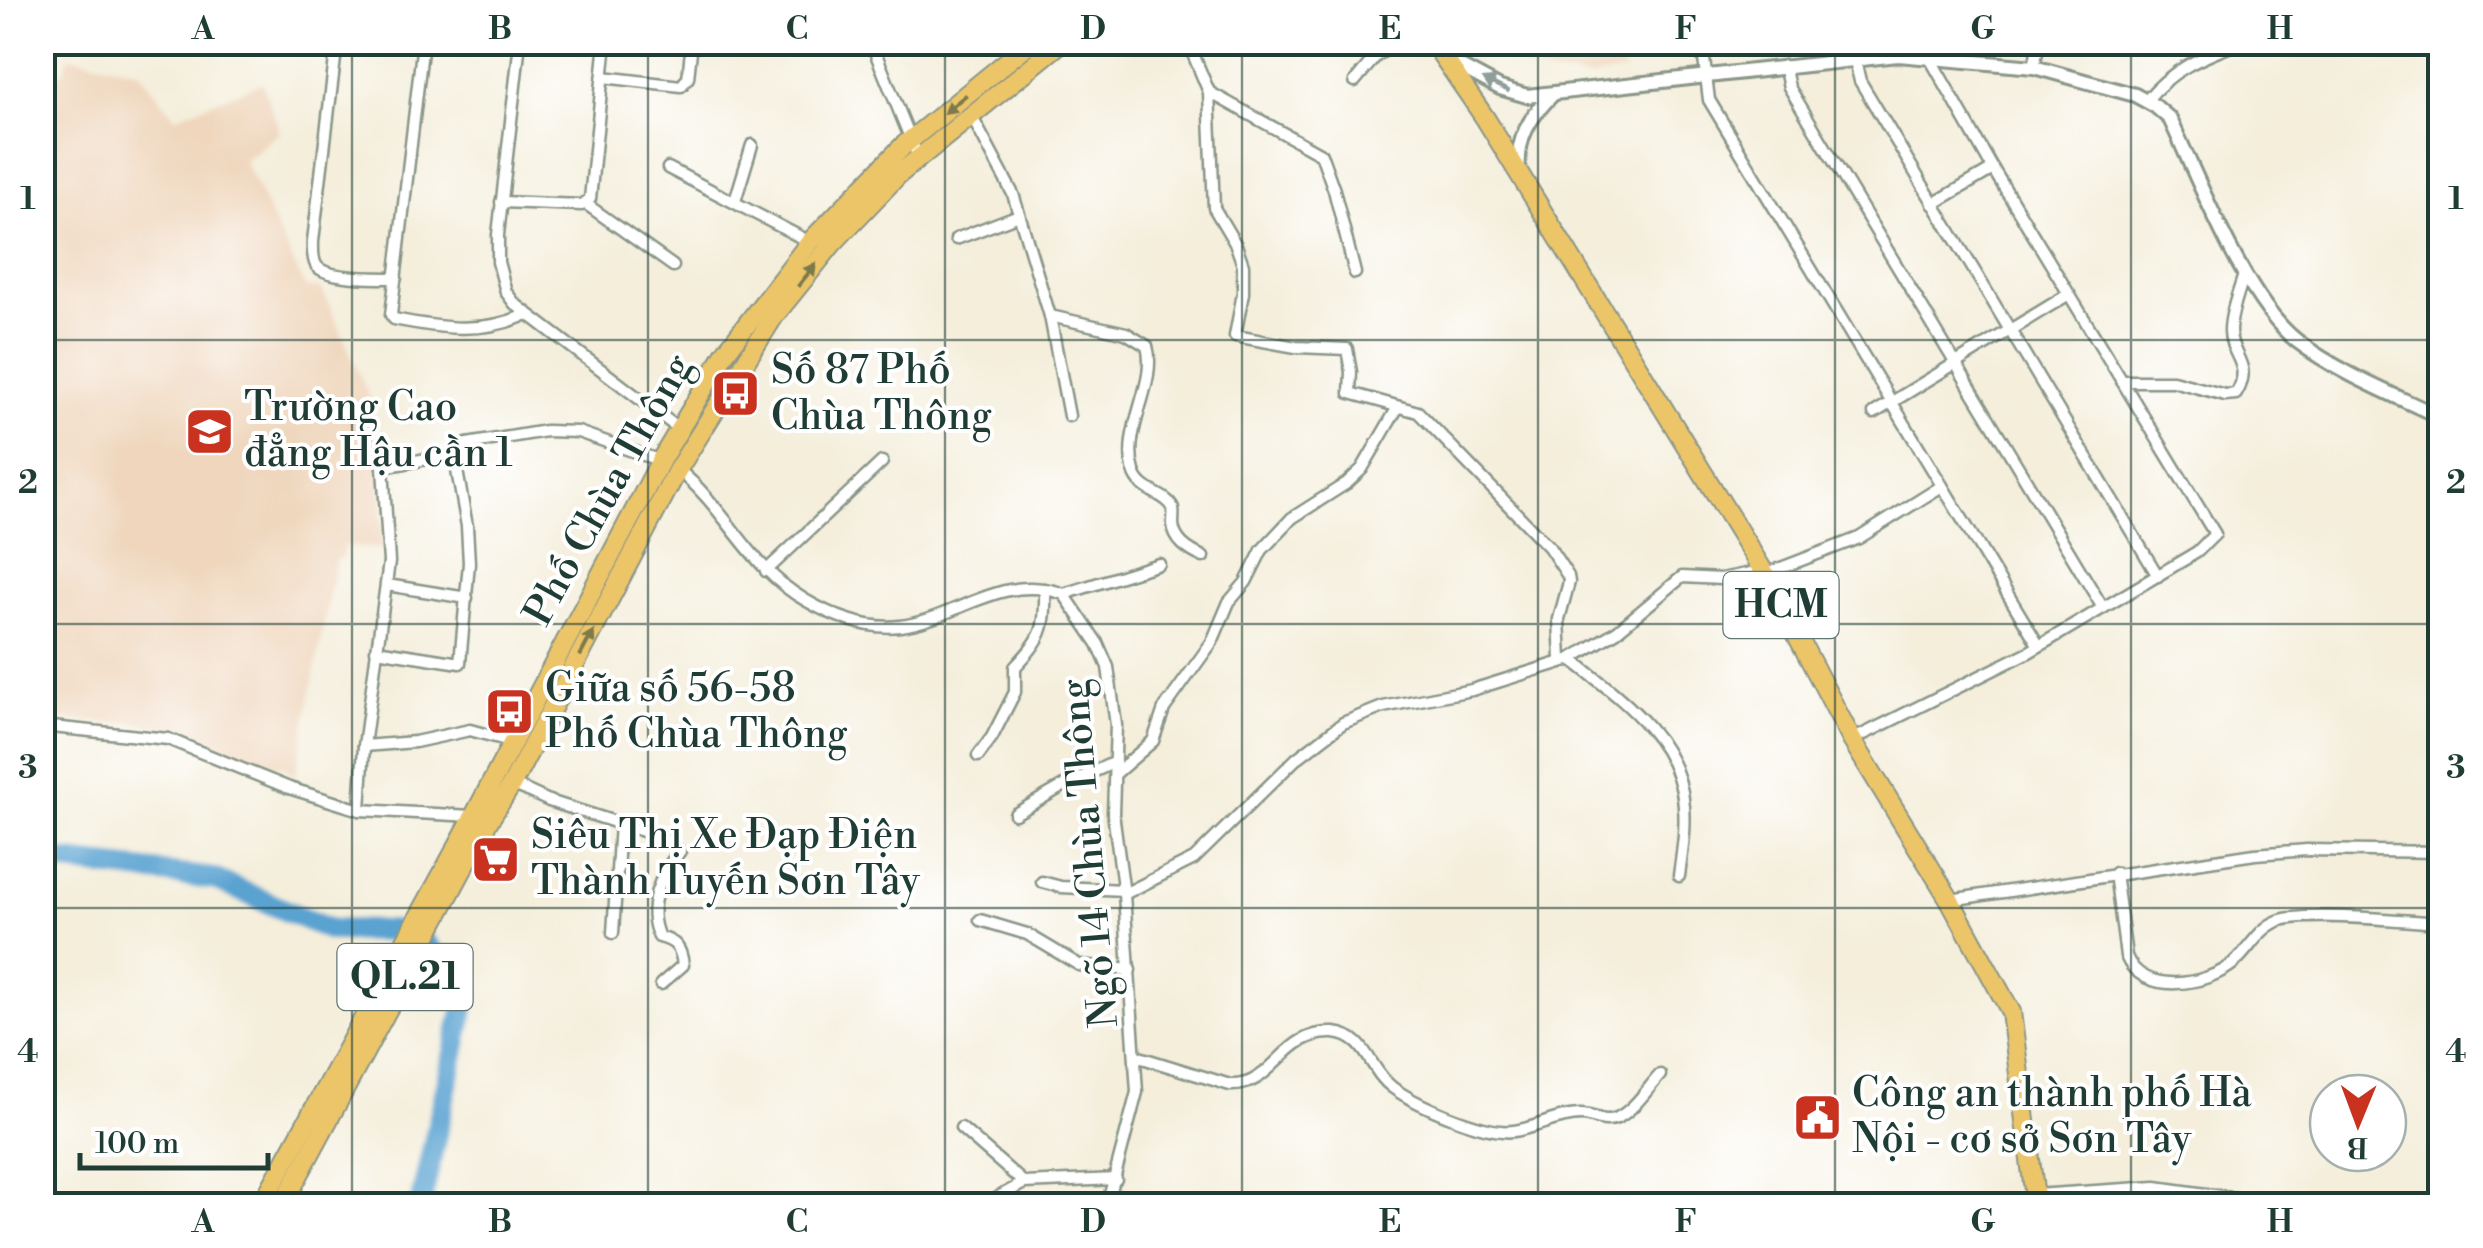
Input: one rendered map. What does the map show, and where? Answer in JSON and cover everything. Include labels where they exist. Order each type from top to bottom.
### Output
[{"type":"highway","name":"Phố Chùa Thông","points":[[261,1206],[346,1066],[481,819],[513,742],[669,465],[810,242],[912,139],[1031,42]]},
{"type":"highway","name":"Phố Chùa Thông","points":[[481,819],[512,784],[669,465],[679,429],[725,353],[918,158],[1062,42]]},
{"type":"highway","name":"HCM","points":[[1438,50],[1520,174],[1765,574],[1852,740],[1950,900],[2010,1012],[2035,1200]]},
{"type":"highway","name":"Phố Chùa Thông","points":[[282,1206],[346,1066]]},
{"type":"street","points":[[338,42],[315,224],[314,261],[330,274],[396,278]]},
{"type":"street","points":[[423,42],[392,315],[394,320],[432,326],[493,328],[527,314]]},
{"type":"street","points":[[520,42],[498,262],[506,292],[527,314],[679,429]]},
{"type":"street","points":[[586,204],[592,190],[606,42]]},
{"type":"street","points":[[602,78],[681,86],[688,78],[692,42]]},
{"type":"street","points":[[871,42],[918,158]]},
{"type":"street","points":[[1188,42],[1209,92],[1214,208],[1244,265],[1235,336],[1347,349],[1350,393],[1418,412],[1549,547],[1569,582],[1560,619],[1566,659],[1636,714],[1668,751],[1684,804],[1680,876]]},
{"type":"street","points":[[1355,81],[1376,56],[1398,42]]},
{"type":"street","points":[[1702,42],[1709,100],[2038,646]]},
{"type":"street","points":[[2034,67],[2039,42]]},
{"type":"street","points":[[2146,101],[2170,74],[2186,64],[2241,42]]},
{"type":"street","points":[[1438,50],[1512,93],[1539,96],[1898,55],[2034,67],[2146,101],[2170,120],[2244,274],[2271,315],[2294,339],[2333,364],[2440,417]]},
{"type":"street","points":[[1852,740],[2038,646],[2196,552],[2214,534],[1992,169],[1931,60]]},
{"type":"street","points":[[1855,61],[1860,81],[2158,576]]},
{"type":"street","points":[[1784,66],[1789,88],[2103,608]]},
{"type":"street","points":[[1209,92],[1321,154],[1355,272]]},
{"type":"street","points":[[1520,174],[1518,151],[1524,131],[1553,94]]},
{"type":"street","points":[[971,116],[1000,166],[1019,215],[1050,316],[1069,416]]},
{"type":"street","points":[[735,201],[752,145]]},
{"type":"street","points":[[668,168],[810,242]]},
{"type":"street","points":[[1933,204],[1992,169]]},
{"type":"street","points":[[502,202],[586,204],[672,266]]},
{"type":"street","points":[[956,239],[1019,215]]},
{"type":"street","points":[[2122,381],[2173,381],[2225,396],[2236,394],[2242,384],[2243,368],[2230,330],[2244,274]]},
{"type":"street","points":[[1874,412],[2069,294]]},
{"type":"street","points":[[1050,316],[1126,333],[1147,346],[1148,362],[1130,452],[1134,473],[1139,483],[1170,504],[1174,530],[1185,549],[1203,557]]},
{"type":"street","points":[[1015,814],[1065,785],[1115,768],[1153,741],[1164,709],[1212,642],[1229,602],[1246,582],[1262,550],[1292,518],[1362,469],[1398,407]]},
{"type":"street","points":[[360,810],[364,746],[387,585],[388,535],[382,470],[454,454],[467,444],[546,431],[578,432],[669,465],[718,508],[766,571],[829,613],[877,626],[919,622],[999,593],[1045,589],[1064,594],[1159,564]]},
{"type":"street","points":[[376,650],[460,663],[468,598],[467,526],[454,454]]},
{"type":"street","points":[[766,571],[882,462]]},
{"type":"street","points":[[1042,882],[1062,888],[1124,892],[1194,859],[1296,759],[1342,723],[1383,707],[1472,690],[1566,659],[1607,638],[1682,577],[1721,579],[1756,572],[1765,574],[1859,538],[1942,486]]},
{"type":"street","points":[[387,585],[468,598]]},
{"type":"street","points":[[978,756],[1014,692],[1014,667],[1044,630],[1045,589]]},
{"type":"street","name":"Ngõ 14 Chùa Thông","points":[[1064,594],[1098,644],[1113,692],[1113,813],[1124,892],[1136,1104],[1106,1206]]},
{"type":"street","points":[[42,726],[168,739],[289,788],[360,810],[481,819]]},
{"type":"street","points":[[364,746],[415,742],[470,730],[513,742]]},
{"type":"street","points":[[512,784],[659,836],[680,851],[660,876],[655,923],[658,937],[672,940],[681,951],[683,965],[661,984]]},
{"type":"street","points":[[613,933],[620,824]]},
{"type":"street","points":[[1950,900],[2223,858],[2307,850],[2440,852]]},
{"type":"street","points":[[2115,874],[2131,968],[2141,977],[2164,983],[2195,980],[2221,971],[2278,921],[2312,917],[2440,922]]},
{"type":"street","points":[[980,920],[1026,934],[1079,965],[1130,970]]},
{"type":"street","points":[[1136,1056],[1242,1086],[1256,1081],[1277,1058],[1304,1038],[1339,1034],[1358,1042],[1383,1079],[1402,1094],[1502,1132],[1577,1115],[1602,1121],[1616,1118],[1660,1075]]},
{"type":"street","points":[[962,1128],[1024,1183]]},
{"type":"street","points":[[982,1206],[1024,1183],[1116,1179]]},
{"type":"street","points":[[2035,1200],[2156,1188],[2249,1200],[2264,1206]]},
{"type":"shaded area","points":[[1462,43],[1607,43],[1625,71],[1590,78],[1542,72]]},
{"type":"shaded area","name":"Trường Cao đẳng Hậu cần 1","points":[[69,56],[139,71],[175,117],[262,83],[280,132],[244,161],[305,287],[322,289],[370,398],[382,465],[383,549],[344,546],[341,558],[336,559],[295,778],[282,765],[274,771],[147,725],[43,719],[42,92],[46,92],[50,72],[62,74]]},
{"type":"waterway","points":[[42,859],[214,879],[330,930],[393,931],[427,945],[467,994],[420,1206]]},
{"type":"place","name":"Số 87 Phố Chùa Thông","points":[[736,394]]},
{"type":"place","name":"Trường Cao đẳng Hậu cần 1","points":[[209,431]]},
{"type":"place","name":"Giữa số 56-58 Phố Chùa Thông","points":[[510,712]]},
{"type":"place","name":"Siêu Thị Xe Đạp Điện Thành Tuyến Sơn Tây","points":[[496,859]]},
{"type":"place","name":"Công an thành phố Hà Nội - cơ sở Sơn Tây","points":[[1817,1117]]}]
